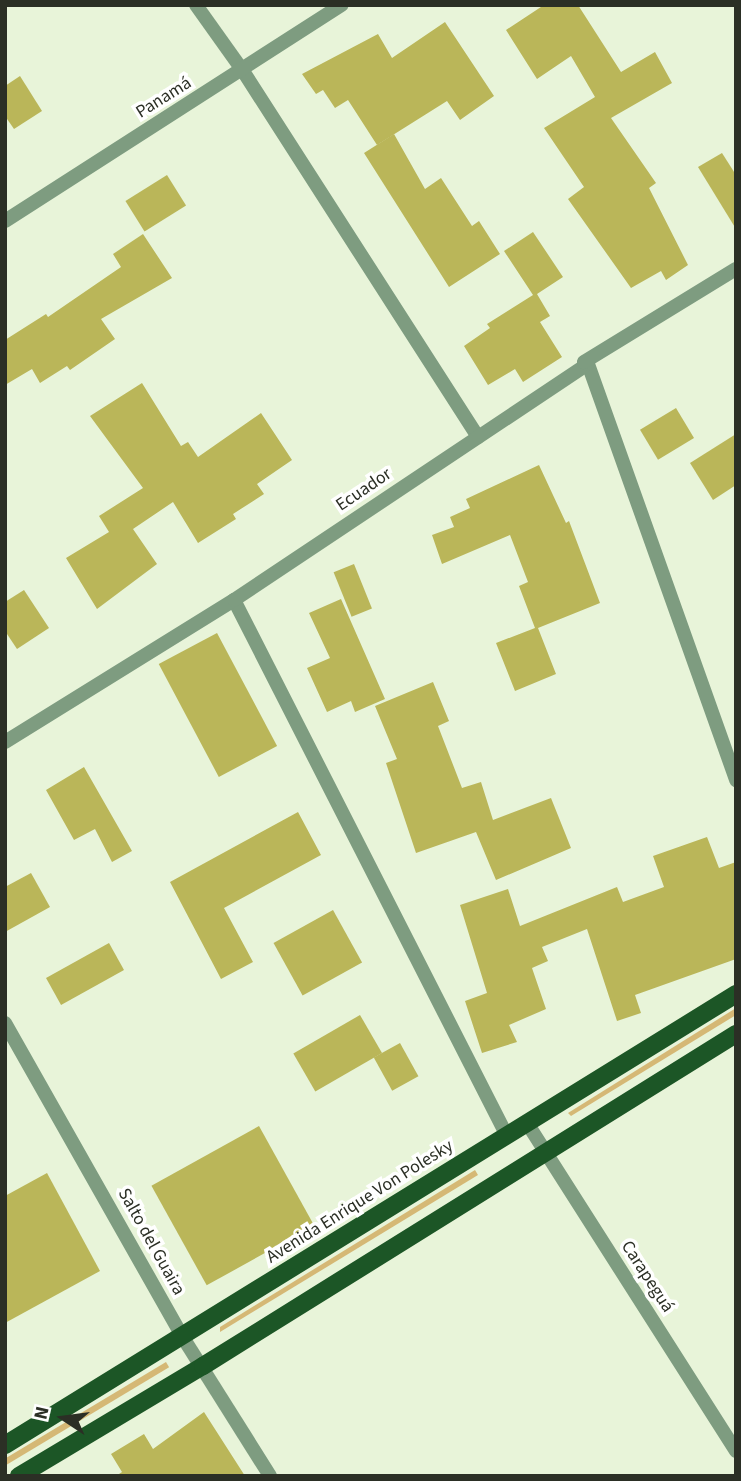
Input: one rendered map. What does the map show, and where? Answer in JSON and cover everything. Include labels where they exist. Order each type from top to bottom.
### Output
[{"type":"main road","name":"Avenida Enrique Von Polesky","points":[[5,1445],[736,994]]},
{"type":"main road","points":[[19,1476],[203,1366],[736,1034]]},
{"type":"street","points":[[196,5],[243,71],[478,437]]},
{"type":"street","name":"Panamá","points":[[5,221],[243,71],[342,5]]},
{"type":"street","name":"Ecuador","points":[[5,742],[234,600],[588,364],[584,362],[736,268]]},
{"type":"street","points":[[588,364],[736,780]]},
{"type":"street","points":[[234,600],[506,1136]]},
{"type":"street","name":"Salto del Guaira","points":[[5,1024],[182,1336],[270,1476]]},
{"type":"street","name":"Carapeguá","points":[[527,1123],[736,1451]]},
{"type":"shaded area","points":[[736,1008],[736,1015],[571,1116],[568,1113]]},
{"type":"shaded area","points":[[475,1170],[478,1175],[220,1332],[220,1327]]},
{"type":"shaded area","points":[[166,1362],[169,1367],[6,1465],[5,1459]]},
{"type":"building","points":[[544,5],[578,5],[621,72],[655,52],[672,83],[611,118],[656,183],[649,188],[688,265],[666,280],[661,271],[631,288],[568,199],[584,187],[544,128],[595,97],[571,56],[537,79],[506,30]]},
{"type":"building","points":[[445,22],[494,96],[460,120],[447,101],[377,145],[348,100],[335,108],[323,90],[316,94],[302,74],[378,34],[392,58]]},
{"type":"building","points":[[20,76],[42,111],[14,129],[5,116],[5,86]]},
{"type":"building","points":[[394,134],[425,189],[441,178],[472,226],[479,221],[500,254],[449,287],[364,153]]},
{"type":"building","points":[[722,153],[736,175],[736,229],[698,167]]},
{"type":"building","points":[[167,175],[186,206],[145,231],[125,201]]},
{"type":"building","points":[[533,232],[563,277],[537,294],[550,316],[540,322],[562,357],[523,382],[515,369],[488,385],[464,346],[490,328],[487,324],[533,295],[504,251]]},
{"type":"building","points":[[143,234],[172,278],[101,319],[115,339],[70,370],[67,366],[40,383],[32,369],[5,385],[5,340],[46,314],[48,317],[121,267],[113,254]]},
{"type":"building","points":[[142,383],[181,446],[188,442],[198,457],[261,413],[292,460],[257,484],[264,494],[233,514],[236,519],[198,543],[173,502],[133,529],[157,564],[97,609],[66,558],[109,532],[99,516],[143,488],[90,416]]},
{"type":"building","points":[[676,408],[694,438],[658,460],[640,430]]},
{"type":"building","points":[[736,434],[736,485],[713,500],[690,463]]},
{"type":"building","points":[[539,465],[566,523],[569,521],[600,603],[538,628],[556,674],[515,691],[496,643],[535,628],[519,586],[528,582],[510,535],[442,564],[432,535],[454,527],[450,517],[470,508],[466,499]]},
{"type":"building","points":[[354,564],[372,609],[352,617],[334,572]]},
{"type":"building","points":[[24,590],[49,628],[17,649],[5,631],[5,602]]},
{"type":"building","points":[[341,599],[385,699],[355,712],[351,701],[327,712],[307,668],[330,658],[309,613]]},
{"type":"building","points":[[217,633],[277,746],[219,777],[159,664]]},
{"type":"building","points":[[433,682],[449,721],[438,726],[462,788],[481,782],[493,820],[551,798],[571,848],[496,880],[476,832],[416,853],[386,763],[397,759],[375,706]]},
{"type":"building","points":[[84,767],[132,851],[112,862],[95,829],[74,840],[46,790]]},
{"type":"building","points":[[298,812],[321,855],[224,908],[253,962],[221,979],[170,882]]},
{"type":"building","points":[[707,837],[719,868],[736,862],[736,959],[635,995],[641,1013],[617,1021],[587,929],[542,947],[548,961],[532,968],[546,1009],[509,1025],[517,1042],[482,1053],[465,1001],[487,993],[460,905],[508,889],[520,926],[617,887],[623,902],[664,887],[653,856]]},
{"type":"building","points":[[31,873],[50,907],[5,932],[5,887]]},
{"type":"building","points":[[333,910],[362,962],[303,995],[274,943]]},
{"type":"building","points":[[109,943],[124,970],[61,1005],[46,978]]},
{"type":"building","points":[[360,1015],[382,1053],[315,1092],[293,1054]]},
{"type":"building","points":[[400,1043],[418,1076],[392,1091],[374,1058]]},
{"type":"building","points":[[259,1126],[314,1226],[207,1285],[151,1186]]},
{"type":"building","points":[[47,1173],[100,1271],[5,1323],[5,1196]]},
{"type":"building","points":[[204,1412],[245,1476],[116,1476],[122,1472],[111,1454],[144,1434],[153,1449]]}]
